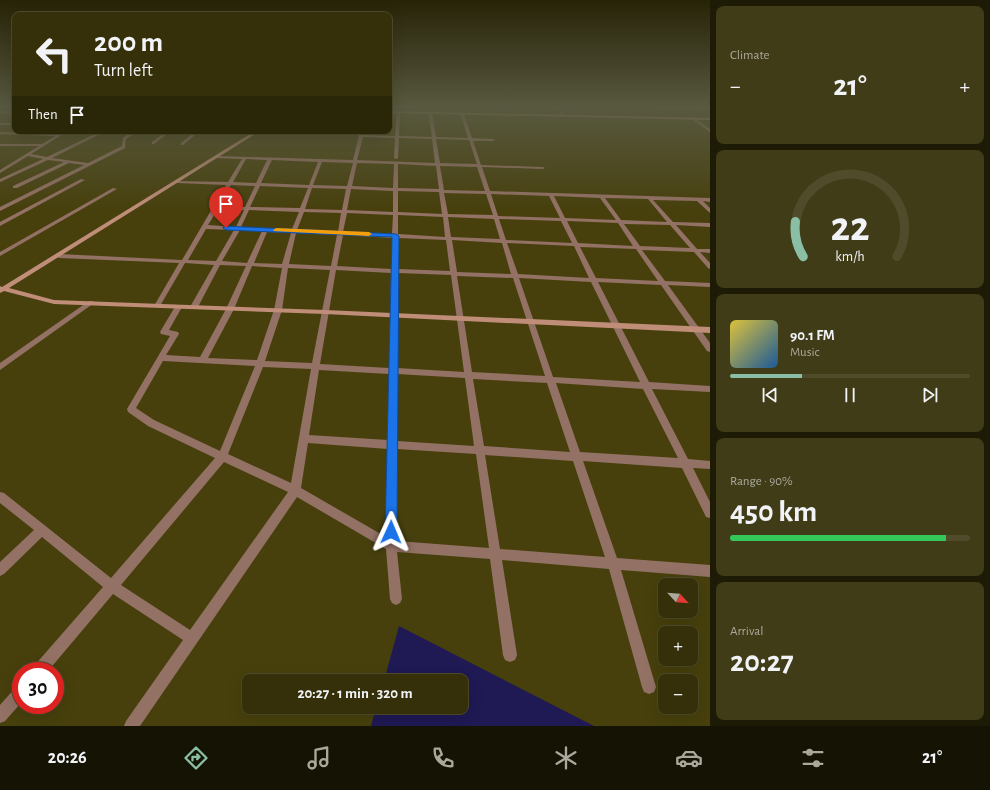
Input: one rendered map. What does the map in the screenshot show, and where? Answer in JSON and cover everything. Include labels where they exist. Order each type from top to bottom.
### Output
[{"type":"street","points":[[0,172],[50,141]]},
{"type":"street","points":[[0,181],[84,141]]},
{"type":"street","points":[[0,209],[124,147],[124,141]]},
{"type":"street","points":[[182,144],[186,141]]},
{"type":"street","points":[[1,289],[59,256],[242,141]]},
{"type":"street","points":[[131,726],[295,490],[325,312],[344,212],[360,141]]},
{"type":"street","points":[[396,141],[391,546],[396,599]]},
{"type":"street","points":[[433,141],[510,655]]},
{"type":"street","points":[[471,141],[613,564],[649,687]]},
{"type":"street","points":[[0,145],[43,145]]},
{"type":"street","points":[[28,155],[88,165]]},
{"type":"street","points":[[217,157],[356,162],[396,161],[437,165],[543,168]]},
{"type":"street","points":[[157,306],[245,158]]},
{"type":"street","points":[[194,307],[238,228],[270,159]]},
{"type":"street","points":[[47,662],[223,456],[260,364],[278,310],[285,266],[294,231],[320,161]]},
{"type":"street","points":[[15,187],[68,162]]},
{"type":"street","points":[[0,224],[83,180]]},
{"type":"street","points":[[176,182],[551,196],[710,200]]},
{"type":"street","points":[[47,185],[67,189]]},
{"type":"street","points":[[0,254],[115,189]]},
{"type":"street","points":[[551,196],[710,513]]},
{"type":"street","points":[[602,197],[710,349]]},
{"type":"street","points":[[650,199],[710,267]]},
{"type":"street","points":[[699,200],[710,211]]},
{"type":"street","points":[[215,207],[710,225]]},
{"type":"street","points":[[204,227],[710,251]]},
{"type":"street","points":[[202,361],[230,308],[248,264],[265,230]]},
{"type":"street","points":[[59,256],[515,275],[710,285]]},
{"type":"street","points":[[1,289],[54,302],[325,312],[710,330]]},
{"type":"street","points":[[0,367],[91,303]]},
{"type":"street","points":[[178,307],[164,332],[175,334],[131,409],[151,423],[295,490],[391,546],[710,571]]},
{"type":"street","points":[[162,358],[710,389]]},
{"type":"street","points":[[303,439],[710,465]]},
{"type":"street","points":[[0,497],[112,586],[192,638]]},
{"type":"street","points":[[0,570],[42,530]]},
{"type":"street","points":[[0,716],[12,702]]},
{"type":"shaded area","points":[[399,626],[594,726],[371,726],[374,714],[468,714],[468,674],[386,674]]},
{"type":"slow traffic","points":[[276,230],[369,234]]},
{"type":"route","points":[[226,228],[396,236],[393,315],[391,532]]}]
